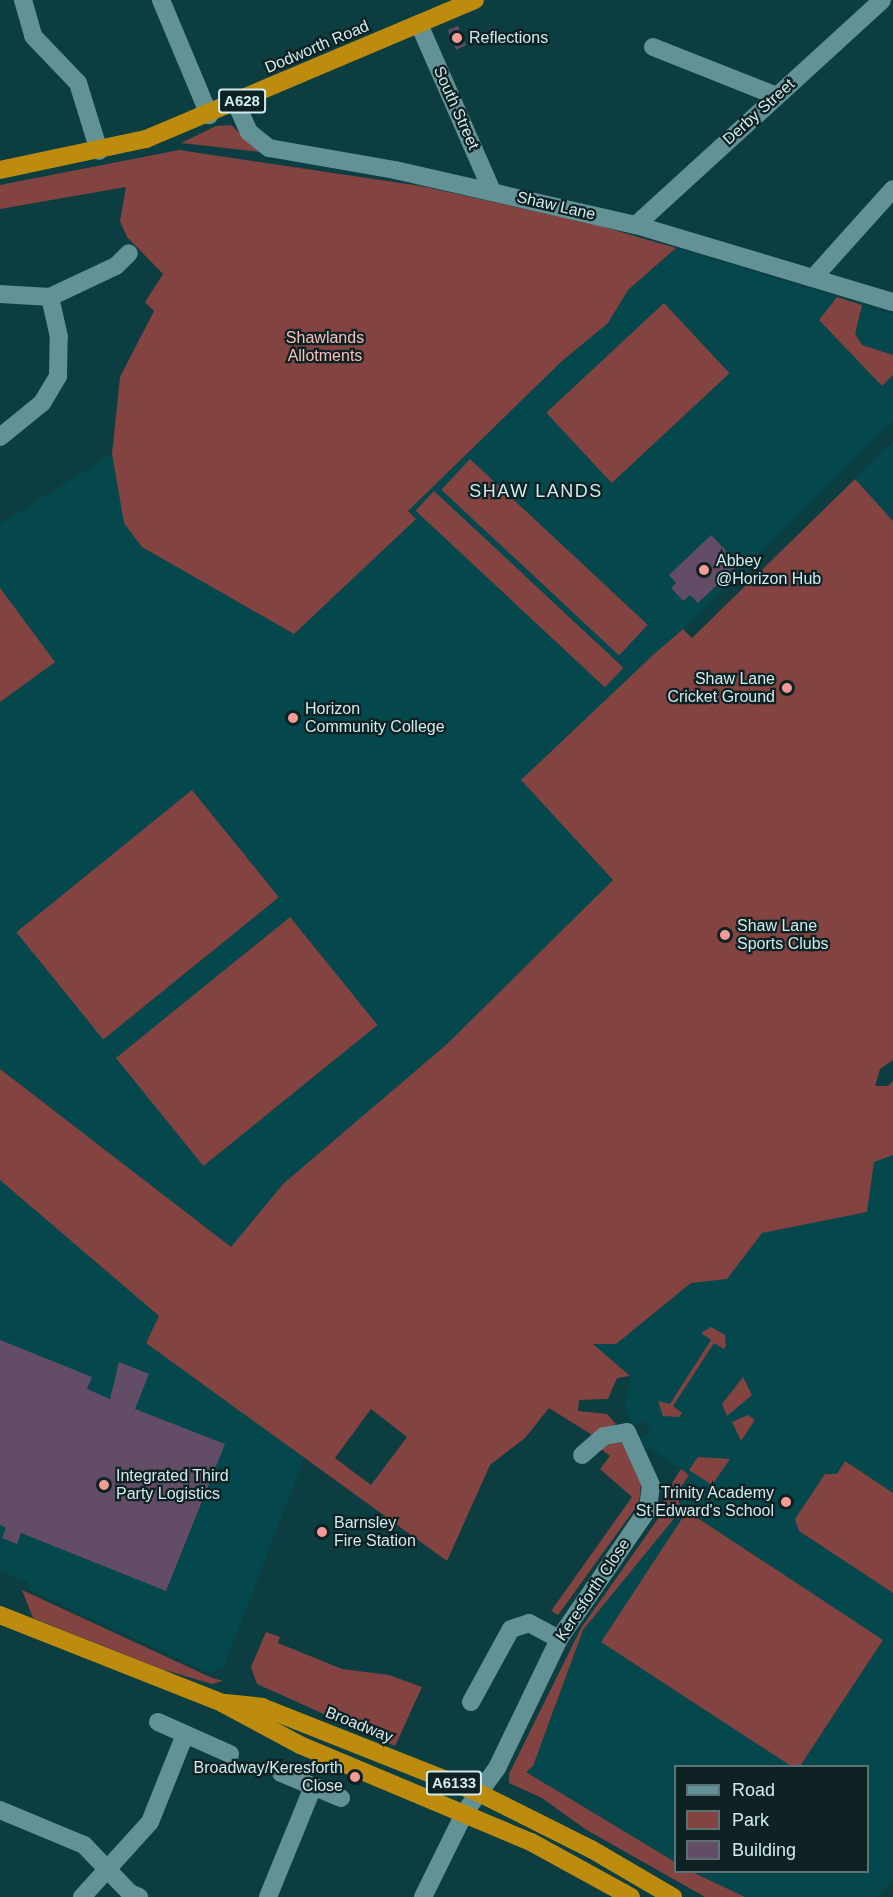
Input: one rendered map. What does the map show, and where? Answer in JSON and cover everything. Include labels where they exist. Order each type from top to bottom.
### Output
[{"type":"highway","name":"Dodworth Road","points":[[0,170],[99,151],[209,116],[475,0]]},
{"type":"highway","name":"Broadway","points":[[0,1615],[222,1703],[291,1741],[465,1812],[631,1897]]},
{"type":"highway","name":"Broadway","points":[[222,1703],[262,1707],[479,1793],[673,1897]]},
{"type":"street","points":[[23,0],[33,36],[78,83],[99,151]]},
{"type":"street","points":[[160,0],[209,116]]},
{"type":"street","name":"Derby Street","points":[[636,225],[882,0]]},
{"type":"street","name":"South Street","points":[[420,24],[492,191]]},
{"type":"street","points":[[653,47],[777,96]]},
{"type":"street","name":"Shaw Lane","points":[[236,103],[256,142],[269,148],[492,191],[636,225],[893,302]]},
{"type":"street","points":[[814,277],[893,189]]},
{"type":"street","points":[[0,294],[50,297],[123,265]]},
{"type":"street","points":[[0,437],[42,403],[57,376],[59,337],[50,297]]},
{"type":"street","name":"Keresforth Close","points":[[479,1793],[497,1768],[559,1639],[648,1509],[651,1485],[627,1432],[604,1436],[582,1455]]},
{"type":"street","points":[[471,1702],[511,1629],[529,1623],[559,1639]]},
{"type":"street","points":[[158,1722],[184,1737],[230,1754]]},
{"type":"street","points":[[82,1897],[150,1822],[184,1737]]},
{"type":"street","points":[[281,1773],[341,1798]]},
{"type":"street","points":[[268,1897],[313,1787]]},
{"type":"street","points":[[423,1897],[465,1812],[479,1793]]},
{"type":"street","points":[[0,1810],[84,1845],[108,1866],[130,1893],[139,1897]]},
{"type":"shaded area","name":"Horizon Community College","points":[[676,248],[893,314],[893,420],[683,629],[522,780],[613,880],[447,1044],[283,1184],[231,1248],[0,1069],[0,524],[112,454],[124,523],[415,519],[407,511],[562,361],[608,323],[628,290]]},
{"type":"shaded area","points":[[893,441],[893,521],[855,479]]},
{"type":"shaded area","name":"Trinity Academy St Edward's School","points":[[893,1126],[893,1880],[876,1897],[745,1897],[694,1873],[869,1873],[869,1765],[674,1765],[674,1861],[526,1772],[533,1766],[583,1630],[681,1510],[677,1493],[689,1475],[650,1448],[644,1449],[638,1438],[651,1432],[645,1420],[633,1425],[625,1408],[630,1376],[592,1344]]},
{"type":"shaded area","points":[[0,1180],[160,1316],[146,1343],[305,1456],[223,1668],[209,1673],[30,1590],[27,1581],[0,1571]]},
{"type":"green space","points":[[231,125],[260,152],[181,143],[216,126]]},
{"type":"green space","name":"Shawlands Allotments","points":[[179,150],[421,186],[597,225],[676,248],[628,290],[608,323],[562,361],[408,511],[416,519],[294,634],[142,547],[124,523],[112,454],[120,377],[154,311],[145,302],[163,274],[127,237],[120,221],[126,187],[0,209],[0,185]]},
{"type":"green space","points":[[837,297],[862,305],[855,334],[862,345],[893,355],[893,375],[882,386],[819,320]]},
{"type":"green space","points":[[664,303],[729,373],[612,483],[546,413]]},
{"type":"green space","points":[[470,459],[648,625],[619,655],[441,490]]},
{"type":"green space","name":"Shaw Lane Sports Clubs","points":[[855,479],[893,521],[893,1060],[880,1069],[875,1086],[888,1086],[893,1081],[893,1155],[874,1162],[867,1212],[762,1233],[727,1279],[691,1283],[616,1344],[593,1344],[630,1376],[617,1378],[608,1399],[579,1400],[578,1411],[607,1414],[616,1424],[592,1435],[549,1408],[525,1438],[490,1465],[447,1561],[146,1343],[159,1316],[0,1180],[0,1069],[231,1247],[283,1184],[447,1044],[613,880],[521,780],[683,629],[692,638]],"holes":[[[371,1409],[407,1437],[371,1485],[335,1458]]]},
{"type":"green space","points":[[434,491],[623,668],[605,687],[416,511]]},
{"type":"green space","points":[[0,588],[55,662],[0,702]]},
{"type":"green space","points":[[192,790],[279,897],[103,1039],[16,932]]},
{"type":"green space","points":[[290,917],[377,1025],[203,1166],[116,1058]]},
{"type":"green space","points":[[711,1327],[725,1335],[726,1346],[724,1349],[714,1343],[673,1406],[682,1413],[679,1417],[663,1416],[658,1401],[670,1404],[711,1340],[701,1333]]},
{"type":"green space","points":[[743,1377],[752,1395],[727,1416],[722,1404]]},
{"type":"green space","points":[[748,1415],[755,1420],[741,1441],[732,1422]]},
{"type":"green space","points":[[621,1441],[641,1484],[639,1503],[558,1615],[551,1611],[632,1497],[600,1469],[610,1456],[598,1447]]},
{"type":"green space","points":[[698,1457],[730,1459],[712,1485],[689,1470]]},
{"type":"green space","points":[[845,1461],[893,1493],[893,1593],[799,1531],[795,1519],[825,1474],[837,1474]]},
{"type":"green space","points":[[681,1469],[689,1475],[677,1493],[681,1510],[583,1630],[533,1766],[526,1772],[674,1861],[674,1873],[694,1873],[745,1897],[705,1897],[585,1829],[542,1798],[509,1783],[509,1774],[581,1628],[660,1516],[667,1491]]},
{"type":"green space","points":[[687,1511],[883,1640],[801,1765],[789,1765],[601,1642]]},
{"type":"green space","points":[[22,1590],[223,1681],[212,1684],[161,1669],[33,1618]]},
{"type":"green space","points":[[266,1632],[280,1637],[278,1643],[342,1669],[389,1675],[422,1687],[395,1746],[257,1684],[251,1667]]},
{"type":"building","name":"Reflections","points":[[458,26],[466,45],[456,50],[448,30]]},
{"type":"building","name":"Abbey @Horizon Hub","points":[[711,535],[739,564],[698,603],[690,595],[683,601],[671,588],[676,583],[669,575]]},
{"type":"building","name":"Integrated Third Party Logistics","points":[[0,1340],[92,1377],[87,1389],[110,1399],[119,1362],[149,1374],[135,1409],[225,1444],[166,1591],[21,1533],[17,1544],[2,1538],[6,1528],[0,1525]]},
{"type":"place","name":"Reflections","points":[[457,38]]},
{"type":"place","name":"Abbey @Horizon Hub","points":[[704,570]]},
{"type":"place","name":"Shaw Lane Cricket Ground","points":[[787,688]]},
{"type":"place","name":"Horizon Community College","points":[[293,718]]},
{"type":"place","name":"Shaw Lane Sports Clubs","points":[[725,935]]},
{"type":"place","name":"Integrated Third Party Logistics","points":[[104,1485]]},
{"type":"place","name":"Trinity Academy St Edward's School","points":[[786,1502]]},
{"type":"place","name":"Barnsley Fire Station","points":[[322,1532]]},
{"type":"place","name":"Broadway/Keresforth Close","points":[[355,1777]]},
{"type":"district","name":"SHAW LANDS","points":[[536,491]]}]
